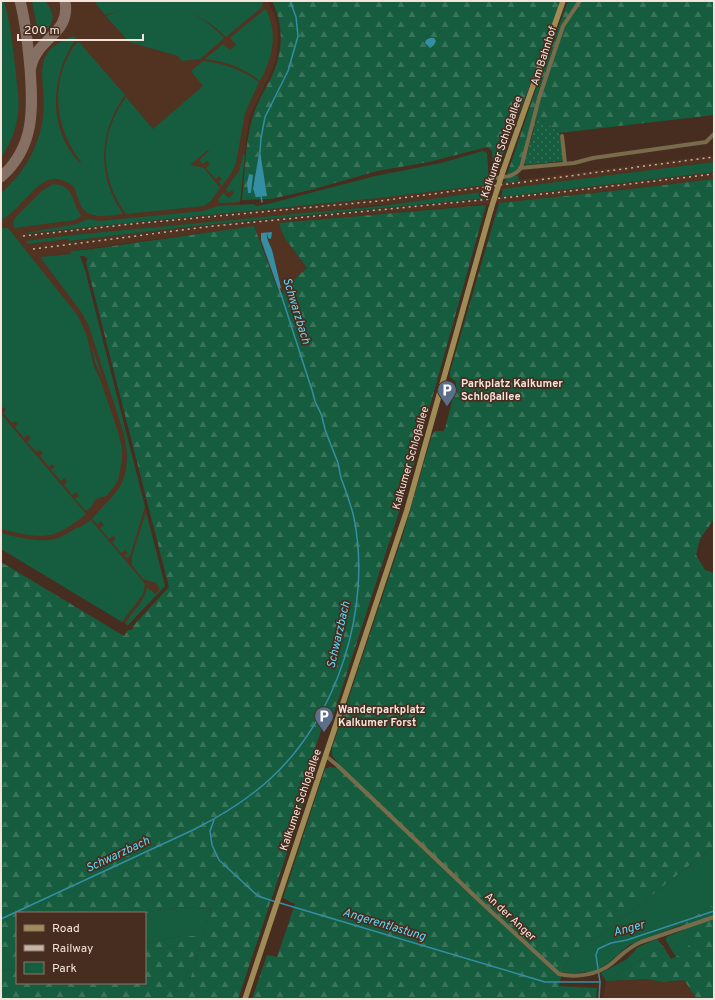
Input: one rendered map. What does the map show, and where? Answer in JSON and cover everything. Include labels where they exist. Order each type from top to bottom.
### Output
[{"type":"main road","name":"Kalkumer Schloßallee","points":[[245,999],[416,480],[491,209],[503,171],[563,1]]},
{"type":"street","name":"Am Bahnhof","points":[[520,168],[539,98],[563,26],[580,1]]},
{"type":"street","points":[[492,178],[509,176],[517,173],[520,168],[574,163],[593,158],[706,142],[714,134]]},
{"type":"street","points":[[562,136],[565,163]]},
{"type":"street","name":"An der Anger","points":[[326,756],[559,974],[588,974],[601,970],[610,965],[630,947],[714,917]]},
{"type":"shaded area","points":[[1,1],[268,1],[277,21],[277,55],[273,68],[250,116],[239,209],[76,224],[29,233],[379,198],[714,155],[714,162],[435,199],[272,217],[72,235],[28,244],[69,239],[70,241],[195,226],[488,198],[714,172],[714,179],[521,201],[280,223],[284,237],[307,268],[284,293],[278,290],[254,226],[71,251],[71,254],[48,256],[85,270],[165,586],[128,625],[1,549]]},
{"type":"shaded area","points":[[645,979],[663,982],[684,980],[697,999],[603,999],[606,981]]},
{"type":"green space","points":[[1,1],[4,1],[10,28],[19,109],[12,137],[1,157]]},
{"type":"green space","points":[[32,1],[45,1],[52,11],[53,16],[48,29],[39,37]]},
{"type":"green space","points":[[94,1],[262,1],[263,3],[262,7],[226,37],[199,17],[184,11],[154,6],[121,10],[105,15]]},
{"type":"green space","points":[[272,1],[560,1],[537,67],[495,175],[493,169],[492,151],[487,147],[429,162],[377,171],[314,189],[271,199],[242,200],[250,126],[256,106],[270,80],[278,60],[280,50],[281,31]]},
{"type":"green space","points":[[568,1],[714,1],[714,115],[559,133],[538,116],[520,168],[515,173],[507,175]]},
{"type":"green space","points":[[148,4],[170,6],[199,17],[224,38],[200,59],[182,61],[178,56],[129,42],[106,16],[121,10]]},
{"type":"green space","points":[[266,9],[270,19],[273,37],[271,54],[260,81],[247,72],[234,66],[220,61],[205,59],[223,44],[230,50],[236,45],[231,37]]},
{"type":"green space","points":[[74,36],[76,39],[67,53],[57,85],[57,118],[69,149],[80,163],[81,162],[65,133],[60,117],[58,102],[62,70],[78,41],[125,95],[116,109],[110,124],[104,154],[105,170],[109,185],[123,214],[100,216],[90,214],[81,206],[73,186],[57,179],[52,179],[40,185],[14,210],[1,220],[1,193],[24,168],[34,150],[41,129],[44,104],[42,69],[44,60],[49,51],[59,43]]},
{"type":"green space","points":[[203,61],[218,63],[232,68],[259,82],[245,113],[236,163],[232,172],[222,186],[219,182],[222,179],[219,176],[216,179],[206,168],[210,164],[207,161],[203,164],[199,160],[209,151],[208,150],[190,165],[204,168],[220,188],[211,201],[204,206],[126,214],[117,200],[107,170],[107,141],[117,111],[126,97],[153,129],[203,86],[191,71]]},
{"type":"green space","points":[[538,116],[560,134],[563,161],[526,165],[524,163]]},
{"type":"green space","points":[[483,151],[487,153],[489,181],[494,181],[493,184],[379,198],[20,234],[76,224],[88,219],[100,221],[203,211],[218,206],[254,204],[256,206],[268,204],[375,176],[441,163]]},
{"type":"green space","points":[[243,155],[245,155],[240,202],[220,203],[218,200],[223,193],[229,198],[234,193],[232,190],[228,193],[226,189],[239,171]]},
{"type":"green space","points":[[714,162],[714,172],[501,197],[503,189]]},
{"type":"green space","points":[[518,175],[519,181],[505,183],[507,178]]},
{"type":"green space","points":[[714,179],[714,519],[700,539],[696,555],[705,570],[714,573],[714,846],[601,935],[572,951],[562,972],[559,986],[597,988],[596,999],[252,999],[267,955],[277,957],[295,904],[283,898],[325,769],[330,767],[336,768],[338,763],[332,755],[332,748],[402,538],[432,435],[435,431],[443,431],[445,429],[456,385],[456,382],[450,377],[450,372],[499,203]]},
{"type":"green space","points":[[53,184],[60,185],[69,191],[81,215],[80,217],[75,220],[14,228],[13,222],[15,218],[42,191]]},
{"type":"green space","points":[[490,191],[488,198],[195,226],[69,241],[68,239],[28,244],[26,241],[72,235],[380,206]]},
{"type":"green space","points":[[486,205],[410,478],[332,719],[326,717],[314,751],[320,754],[238,999],[1,999],[1,971],[16,969],[16,984],[146,984],[146,943],[182,936],[201,936],[185,977],[190,980],[211,909],[184,907],[149,912],[146,914],[146,912],[16,912],[16,964],[1,949],[1,562],[124,636],[128,630],[133,629],[133,626],[169,587],[86,262],[92,249],[254,226],[278,290],[283,293],[286,287],[307,268],[284,237],[279,223]]},
{"type":"green space","points":[[1,228],[8,228],[78,316],[87,336],[94,367],[100,379],[118,432],[122,448],[122,460],[118,480],[106,496],[98,498],[94,501],[92,506],[86,511],[75,499],[79,496],[76,492],[72,495],[64,485],[67,482],[64,478],[61,481],[51,470],[55,467],[52,464],[49,467],[40,456],[43,453],[40,450],[37,452],[27,442],[31,438],[28,435],[24,438],[15,427],[18,424],[15,421],[12,423],[3,413],[6,409],[3,407],[1,409]]},
{"type":"green space","points":[[92,249],[88,259],[84,256],[80,256],[85,270],[145,507],[130,556],[127,558],[124,556],[128,553],[125,550],[121,553],[112,542],[116,539],[113,536],[109,539],[100,528],[104,525],[101,521],[97,524],[92,519],[117,491],[124,477],[127,454],[123,431],[89,327],[82,313],[40,257],[71,254],[71,251]]},
{"type":"green space","points":[[92,345],[103,380],[95,362]]},
{"type":"green space","points":[[1,414],[86,514],[75,523],[54,534],[41,536],[28,535],[1,529]]},
{"type":"green space","points":[[146,512],[165,586],[128,625],[125,624],[141,602],[147,588],[155,594],[160,590],[156,583],[143,579],[132,565],[132,556]]},
{"type":"green space","points":[[91,520],[145,584],[143,594],[122,622],[1,549],[1,533],[28,539],[49,540],[55,539],[78,527],[79,528]]},
{"type":"green space","points":[[714,846],[714,904],[681,925],[629,945],[607,964],[593,972],[562,972],[572,951],[601,935]]},
{"type":"green space","points":[[714,904],[714,999],[697,999],[684,980],[663,982],[645,979],[606,981],[663,946],[671,959],[684,953],[690,943],[681,925]]},
{"type":"green space","points":[[184,907],[211,909],[190,980],[185,977],[200,936],[182,936],[146,943],[146,914],[149,912]]},
{"type":"green space","points":[[684,930],[690,943],[684,953],[676,957],[666,941],[666,937]]},
{"type":"green space","points":[[657,939],[663,946],[606,981],[601,973],[627,959],[638,947]]},
{"type":"green space","points":[[2,949],[16,964],[16,969],[1,971]]},
{"type":"water","points":[[434,38],[436,41],[430,48],[425,43],[426,40]]},
{"type":"water","points":[[260,151],[267,196],[256,197],[253,189]]},
{"type":"water","points":[[249,174],[253,175],[251,193],[248,193],[247,183]]},
{"type":"water","points":[[272,232],[271,239],[268,238],[267,233],[267,237],[272,250],[281,288],[279,289],[261,240],[261,233]]},
{"type":"waterway","name":"Schwarzbach","points":[[260,152],[265,117],[288,71],[298,36],[296,17],[290,1]]},
{"type":"waterway","name":"Schwarzbach","points":[[261,196],[262,202]]},
{"type":"waterway","name":"Schwarzbach","points":[[16,912],[193,830],[243,801],[270,779],[294,754],[314,725],[331,693],[344,659],[353,623],[358,588],[358,552],[354,518],[341,478],[338,463],[315,401],[279,288]]},
{"type":"waterway","name":"Angerentlastung","points":[[214,820],[210,831],[212,845],[219,860],[258,896],[276,902]]},
{"type":"waterway","name":"Angerentlastung","points":[[280,903],[545,982],[600,982]]},
{"type":"waterway","name":"Anger","points":[[599,999],[600,982],[596,955],[598,949],[611,943],[627,940],[714,911]]},
{"type":"waterway","name":"Schwarzbach","points":[[1,919],[16,912]]},
{"type":"taxiway","points":[[1,177],[20,153],[26,140],[31,113],[32,98],[28,51],[20,1]]},
{"type":"taxiway","points":[[31,67],[34,57],[63,21],[66,12],[65,1]]},
{"type":"railway","points":[[23,236],[132,224],[379,201],[714,157]]},
{"type":"railway","points":[[33,249],[214,226],[553,193],[714,174]]},
{"type":"place","name":"Parkplatz Kalkumer Schloßallee","points":[[447,407]]},
{"type":"place","name":"Wanderparkplatz Kalkumer Forst","points":[[324,733]]}]
